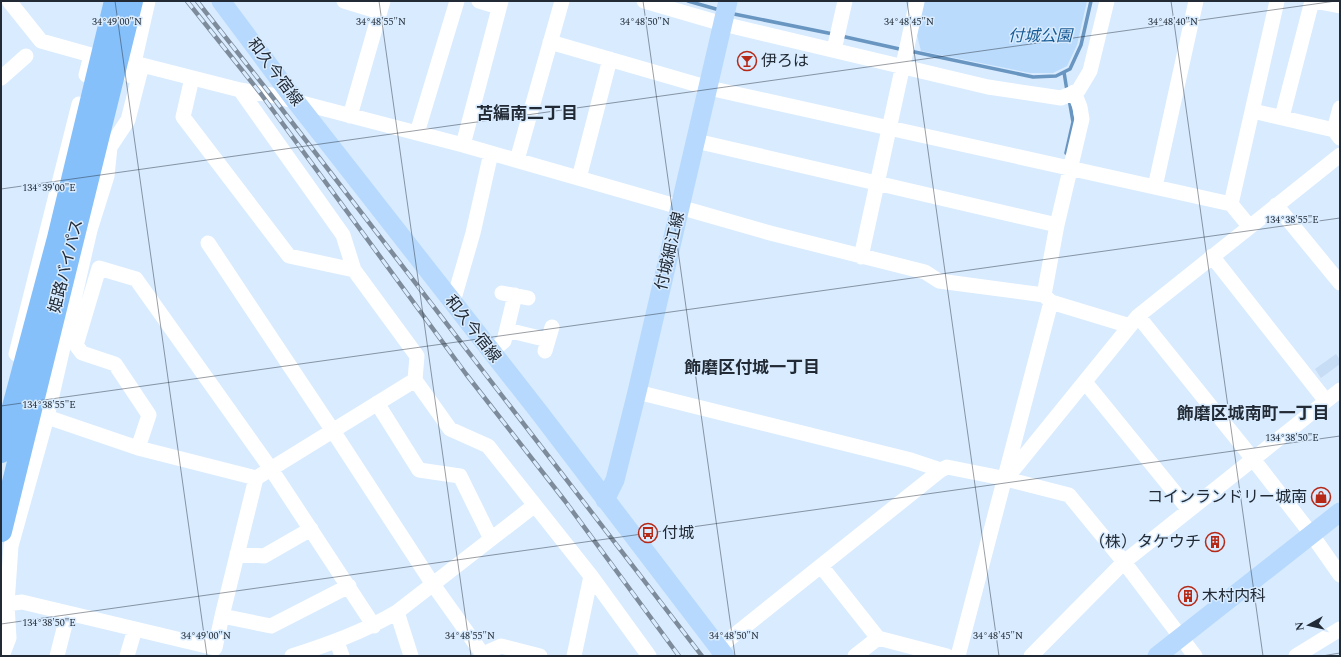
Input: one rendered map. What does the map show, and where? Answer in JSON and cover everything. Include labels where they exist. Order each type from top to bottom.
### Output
[{"type":"highway","name":"姫路バイパス","points":[[1,452],[60,230],[115,1]]},
{"type":"highway","name":"姫路バイパス","points":[[1,531],[132,1]]},
{"type":"main road","name":"和久今宿線","points":[[221,1],[297,103],[453,302],[722,652]]},
{"type":"main road","name":"付城細江線","points":[[605,500],[615,480],[637,392],[709,88],[728,1]]},
{"type":"main road","points":[[1157,656],[1340,512]]},
{"type":"street","points":[[2,405],[91,55],[41,41],[8,1]]},
{"type":"street","points":[[2,656],[9,638],[4,603],[11,546],[47,417],[90,230],[107,176],[110,147],[116,122],[123,112],[148,1]]},
{"type":"street","points":[[344,1],[382,7],[350,116]]},
{"type":"street","points":[[417,133],[457,1]]},
{"type":"street","points":[[463,145],[500,4],[479,1]]},
{"type":"street","points":[[517,160],[562,1]]},
{"type":"street","points":[[834,50],[845,1]]},
{"type":"street","points":[[862,256],[917,1]]},
{"type":"street","points":[[653,2],[723,24],[1010,91],[1061,98],[1078,91],[1090,71],[1107,1]]},
{"type":"street","points":[[1155,187],[1196,1]]},
{"type":"street","points":[[1231,204],[1277,1]]},
{"type":"street","points":[[1282,117],[1313,1],[1340,6]]},
{"type":"street","points":[[550,42],[709,88],[1231,204],[1249,226]]},
{"type":"street","points":[[1,78],[26,56]]},
{"type":"street","points":[[579,178],[610,60]]},
{"type":"street","points":[[110,147],[128,120],[142,65],[240,90],[271,95],[463,145],[680,207],[926,272],[939,281],[1047,298],[1134,321],[1253,459],[1312,535],[1340,575]]},
{"type":"street","points":[[192,78],[183,117],[288,256],[354,270]]},
{"type":"street","points":[[240,90],[343,235],[354,270],[417,356],[415,380],[450,429],[488,446],[591,576],[649,656]]},
{"type":"street","points":[[958,656],[1006,479],[1047,298],[1056,225],[1082,119],[1080,107],[1074,92]]},
{"type":"street","points":[[1253,110],[1282,117],[1337,134],[1340,108]]},
{"type":"street","points":[[696,141],[1056,225]]},
{"type":"street","points":[[453,302],[473,233],[491,153]]},
{"type":"street","points":[[1006,479],[1134,321],[1249,226],[1340,155]]},
{"type":"street","points":[[1276,205],[1340,283]]},
{"type":"street","points":[[208,243],[333,431],[432,584],[484,655],[501,646],[540,656]]},
{"type":"street","points":[[1212,256],[1326,401]]},
{"type":"street","points":[[138,448],[149,415],[115,364],[82,353],[76,345],[99,268],[136,279],[271,469],[374,626]]},
{"type":"street","points":[[81,271],[97,276]]},
{"type":"street","points":[[491,352],[504,340],[515,295]]},
{"type":"street","points":[[507,330],[548,339]]},
{"type":"street","points":[[4,603],[22,602],[215,648],[256,478],[415,380]]},
{"type":"street","points":[[1085,382],[1189,510]]},
{"type":"street","points":[[1031,656],[1124,562],[1340,390]]},
{"type":"street","points":[[637,392],[941,470]]},
{"type":"street","points":[[377,404],[419,470],[460,476],[491,539]]},
{"type":"street","points":[[47,417],[138,448],[256,478]]},
{"type":"street","points":[[722,652],[821,566],[941,470],[947,467],[1006,479],[1069,495],[1124,562],[1195,656]]},
{"type":"street","points":[[292,656],[337,642],[374,626],[397,612],[535,506]]},
{"type":"street","points":[[237,554],[264,556],[311,529]]},
{"type":"street","points":[[821,566],[878,638],[947,656]]},
{"type":"street","points":[[574,656],[591,576]]},
{"type":"street","points":[[222,616],[271,626],[349,586]]},
{"type":"street","points":[[397,612],[411,656]]},
{"type":"street","points":[[57,656],[68,613]]},
{"type":"street","points":[[127,656],[135,628]]},
{"type":"street","points":[[1296,656],[1340,630]]},
{"type":"street","points":[[855,656],[878,638]]},
{"type":"street","points":[[337,642],[342,656]]},
{"type":"shaded area","points":[[1336,354],[1340,360],[1340,364],[1321,378],[1315,369]]},
{"type":"green space","name":"付城公園","points":[[925,1],[1087,1],[1077,45],[1067,66],[1053,73],[1030,73],[921,51],[917,35]]},
{"type":"waterway","points":[[688,1],[716,9]]},
{"type":"waterway","points":[[910,51],[1033,77],[1056,76],[1070,69],[1081,45],[1091,1]]},
{"type":"waterway","points":[[734,14],[833,34]]},
{"type":"waterway","points":[[841,36],[904,50]]},
{"type":"waterway","points":[[1064,72],[1067,91]]},
{"type":"waterway","points":[[1066,153],[1073,122],[1069,99]]},
{"type":"railway","points":[[187,1],[261,94],[466,374],[565,501],[679,656]]},
{"type":"railway","points":[[197,1],[271,95],[702,656]]},
{"type":"place","name":"伊ろは","points":[[747,61]]},
{"type":"place","name":"コインランドリー城南","points":[[1321,497]]},
{"type":"place","name":"付城","points":[[648,533]]},
{"type":"place","name":"（株）タケウチ","points":[[1215,542]]},
{"type":"place","name":"木村内科","points":[[1188,596]]},
{"type":"district","name":"苫編南二丁目","points":[[527,114]]},
{"type":"district","name":"飾磨区付城一丁目","points":[[752,368]]},
{"type":"district","name":"飾磨区城南町一丁目","points":[[1253,414]]}]
